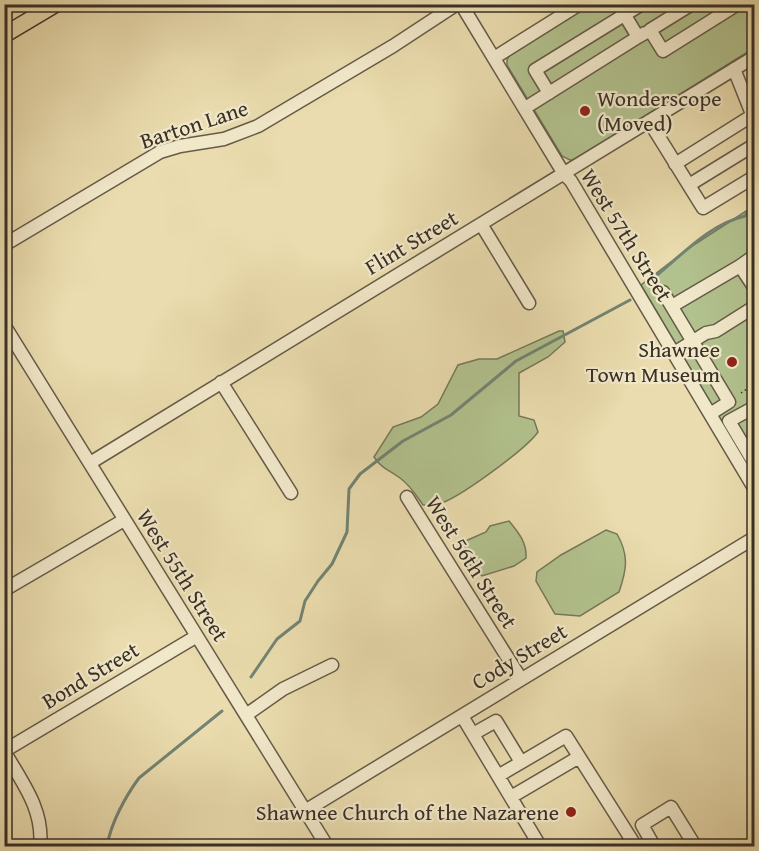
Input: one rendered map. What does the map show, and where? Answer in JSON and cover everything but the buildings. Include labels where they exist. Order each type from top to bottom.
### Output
[{"type":"main road","points":[[6,27],[56,4]]},
{"type":"street","name":"Barton Lane","points":[[4,245],[160,153],[180,146],[224,139],[258,126],[393,46],[457,4]]},
{"type":"street","name":"West 57th Street","points":[[461,4],[564,174],[571,181],[754,488]]},
{"type":"street","points":[[494,58],[580,4]]},
{"type":"street","points":[[549,93],[535,70],[622,10],[642,4]]},
{"type":"street","points":[[525,108],[692,4]]},
{"type":"street","points":[[650,30],[663,51],[738,4]]},
{"type":"street","points":[[622,10],[638,37]]},
{"type":"street","name":"Flint Street","points":[[90,463],[754,57]]},
{"type":"street","points":[[675,164],[754,117],[734,69]]},
{"type":"street","points":[[649,122],[703,208],[754,177]]},
{"type":"street","points":[[689,185],[754,145]]},
{"type":"street","points":[[482,224],[529,303]]},
{"type":"street","points":[[672,306],[754,256]]},
{"type":"street","points":[[740,266],[754,287]]},
{"type":"street","points":[[663,292],[729,402],[710,414]]},
{"type":"street","points":[[674,353],[706,333],[716,331],[754,307]]},
{"type":"street","name":"West 55th Street","points":[[4,325],[327,846]]},
{"type":"street","points":[[221,382],[291,493]]},
{"type":"street","points":[[754,415],[751,408],[729,421],[754,463]]},
{"type":"street","name":"West 56th Street","points":[[407,497],[521,679]]},
{"type":"street","points":[[4,590],[124,520]]},
{"type":"street","name":"Cody Street","points":[[305,811],[754,538]]},
{"type":"street","name":"Bond Street","points":[[4,751],[197,636]]},
{"type":"street","points":[[246,715],[283,689],[332,665]]},
{"type":"street","points":[[462,716],[538,843],[524,846]]},
{"type":"street","points":[[473,734],[496,721],[521,762]]},
{"type":"street","points":[[498,776],[566,736],[633,842],[626,846]]},
{"type":"street","points":[[4,751],[32,797],[39,816],[40,846]]},
{"type":"street","points":[[511,797],[579,757]]},
{"type":"street","points":[[654,846],[642,825],[671,807],[695,846]]},
{"type":"path","points":[[6,27],[27,4]]},
{"type":"path","points":[[741,393],[754,384]]},
{"type":"green space","points":[[590,5],[754,5],[754,48],[575,160],[570,160],[562,156],[507,65],[507,60],[511,53]]},
{"type":"green space","points":[[754,206],[754,477],[641,285],[689,248]]},
{"type":"green space","points":[[563,331],[565,342],[548,357],[519,373],[519,416],[534,420],[538,432],[520,450],[475,484],[438,504],[423,505],[407,484],[383,467],[374,457],[393,427],[421,417],[438,404],[458,365],[479,359],[497,359]]},
{"type":"green space","points":[[509,521],[524,543],[526,558],[514,566],[482,576],[468,563],[461,543],[486,532],[490,526]]},
{"type":"green space","points":[[606,530],[617,534],[624,549],[625,569],[619,592],[580,616],[555,614],[536,581],[537,572],[561,555]]},
{"type":"waterway","points":[[656,276],[709,233],[732,220],[745,216],[754,201]]},
{"type":"waterway","points":[[251,677],[277,639],[300,621],[305,601],[332,564],[347,532],[349,489],[360,474],[403,441],[451,415],[516,361],[630,300]]},
{"type":"waterway","points":[[107,846],[119,810],[139,778],[222,711]]},
{"type":"place","name":"Wonderscope (Moved)","points":[[585,111]]},
{"type":"place","name":"Shawnee Town Museum","points":[[732,362]]},
{"type":"place","name":"Shawnee Church of the Nazarene","points":[[571,812]]}]
